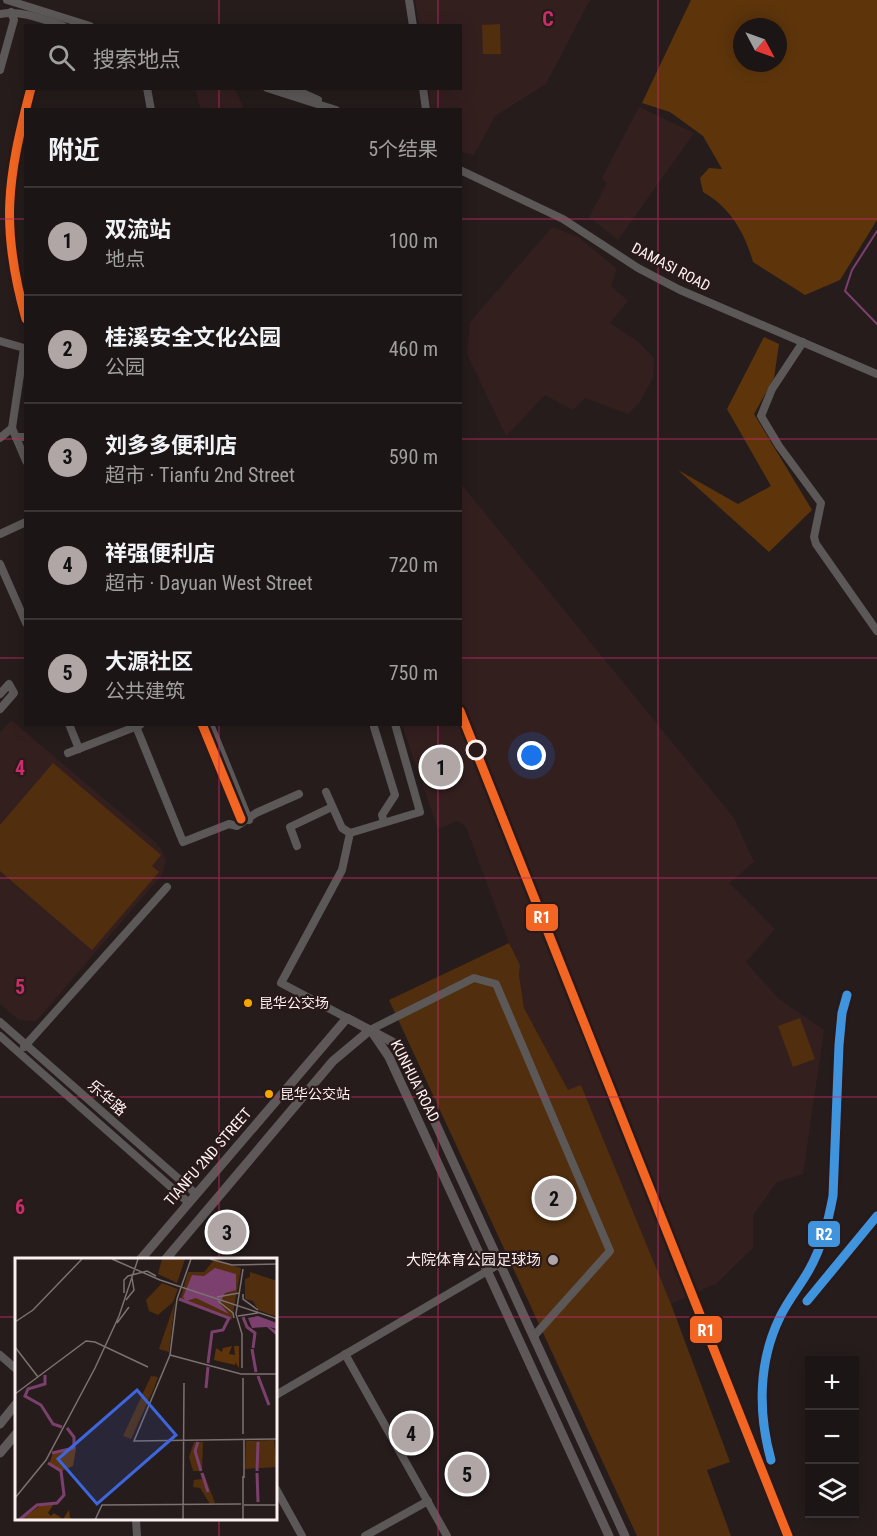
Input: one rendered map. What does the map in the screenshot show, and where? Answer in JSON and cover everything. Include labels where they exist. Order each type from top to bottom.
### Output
[{"type":"main road","points":[[168,1258],[333,1061],[370,1030],[347,1018]]},
{"type":"main road","name":"TIANFU 2ND STREET","points":[[142,1258],[347,1018]]},
{"type":"main road","name":"KUNHUA ROAD","points":[[370,1030],[400,1046],[625,1536]]},
{"type":"main road","name":"KUNHUA ROAD","points":[[370,1030],[388,1057],[488,1269],[609,1536]]},
{"type":"main road","points":[[0,1424],[15,1405]]},
{"type":"main road","points":[[0,1453],[15,1435]]},
{"type":"street","points":[[7,0],[84,24]]},
{"type":"street","points":[[409,0],[413,24]]},
{"type":"street","points":[[0,14],[11,12],[30,15],[57,24]]},
{"type":"street","points":[[0,70],[14,20],[11,12]]},
{"type":"street","points":[[30,15],[45,24]]},
{"type":"street","points":[[147,90],[151,108]]},
{"type":"street","points":[[273,90],[331,108]]},
{"type":"street","points":[[295,90],[333,108]]},
{"type":"street","points":[[423,90],[426,108]]},
{"type":"street","name":"DAMASI ROAD","points":[[462,171],[563,219],[638,268],[681,290],[877,374]]},
{"type":"street","points":[[0,341],[24,348],[12,428],[24,456]]},
{"type":"street","points":[[803,342],[772,389],[761,416],[821,503],[814,537],[816,544],[877,632]]},
{"type":"street","points":[[0,438],[12,428]]},
{"type":"street","points":[[16,437],[24,436]]},
{"type":"street","points":[[0,534],[24,523]]},
{"type":"street","points":[[0,564],[24,618]]},
{"type":"street","points":[[0,694],[9,684],[14,693],[0,709]]},
{"type":"street","points":[[70,726],[80,749]]},
{"type":"street","points":[[68,753],[135,726]]},
{"type":"street","points":[[137,726],[183,842],[229,824],[237,826],[249,820],[256,813],[299,794]]},
{"type":"street","points":[[211,726],[249,820]]},
{"type":"street","points":[[326,792],[342,828],[350,833],[420,812],[396,726]]},
{"type":"street","points":[[374,727],[396,795],[382,815],[384,822]]},
{"type":"street","points":[[297,846],[290,827],[332,807]]},
{"type":"street","points":[[347,1018],[281,983],[342,870],[350,833]]},
{"type":"street","points":[[19,1053],[167,887]]},
{"type":"street","points":[[370,1030],[474,978],[496,984],[610,1251],[534,1336]]},
{"type":"street","name":"乐华路","points":[[0,1022],[196,1194]]},
{"type":"street","name":"乐华路","points":[[0,1036],[189,1203]]},
{"type":"street","points":[[278,1394],[501,1263]]},
{"type":"street","points":[[345,1354],[447,1536]]},
{"type":"street","points":[[0,1355],[15,1368]]},
{"type":"street","points":[[278,1493],[302,1536]]},
{"type":"street","points":[[365,1536],[428,1501]]},
{"type":"street","points":[[136,1521],[137,1536]]},
{"type":"shaded area","points":[[415,0],[590,0],[546,84],[495,116],[474,155],[462,152],[462,108],[431,108],[428,90],[462,90],[462,24],[419,24]]},
{"type":"shaded area","points":[[691,0],[877,0],[877,220],[840,280],[805,295],[753,262],[746,241],[729,213],[703,192],[700,178],[709,168],[722,169],[703,136],[670,112],[642,103]]},
{"type":"shaded area","points":[[500,24],[501,54],[483,54],[482,25]]},
{"type":"shaded area","points":[[195,90],[235,90],[244,108],[201,108]]},
{"type":"shaded area","points":[[639,107],[694,133],[618,240],[589,217],[607,183],[602,178]]},
{"type":"shaded area","points":[[552,227],[578,237],[617,269],[611,286],[628,301],[610,323],[637,341],[654,358],[653,378],[640,402],[628,414],[585,398],[573,410],[545,395],[506,436],[467,354],[470,322]]},
{"type":"shaded area","points":[[764,337],[779,344],[774,378],[754,414],[812,510],[769,552],[678,470],[738,504],[771,486],[727,409]]},
{"type":"shaded area","points":[[462,485],[734,818],[754,862],[729,883],[775,929],[746,962],[779,999],[824,1030],[803,1174],[777,1182],[753,1215],[753,1248],[716,1284],[671,1304],[581,1085],[568,1091],[524,1008],[519,975],[520,965],[509,943],[466,827],[458,821],[438,829],[402,726],[462,726]]},
{"type":"shaded area","points":[[11,720],[156,843],[166,861],[161,876],[36,1021],[19,1020],[0,1004],[0,733]]},
{"type":"shaded area","points":[[53,763],[161,855],[152,866],[159,872],[92,950],[0,871],[0,825]]},
{"type":"shaded area","points":[[509,943],[520,965],[519,975],[524,1008],[568,1090],[581,1085],[671,1304],[730,1462],[707,1470],[731,1536],[637,1536],[389,1000]]},
{"type":"shaded area","points":[[800,1018],[815,1059],[793,1067],[778,1026]]},
{"type":"waterway","points":[[877,231],[852,270],[845,291],[877,324]]},
{"type":"transit line","name":"R1","points":[[26,108],[31,90]]},
{"type":"transit line","name":"R1","points":[[24,117],[12,177],[10,230],[12,257],[24,311]]},
{"type":"transit line","name":"R1","points":[[462,716],[788,1536]]},
{"type":"transit line","name":"R1","points":[[203,726],[241,819]]},
{"type":"transit line","name":"R2","points":[[771,1460],[762,1406],[764,1370],[773,1334],[783,1311],[814,1261],[829,1215],[833,1196],[839,1045],[842,1013],[847,995]]},
{"type":"transit line","name":"R2","points":[[807,1301],[877,1216]]},
{"type":"place","name":"双流站","points":[[441,767]]},
{"type":"place","name":"昆华公交场","points":[[248,1003]]},
{"type":"place","name":"昆华公交站","points":[[269,1094]]},
{"type":"place","name":"桂溪安全文化公园","points":[[554,1198]]},
{"type":"place","name":"刘多多便利店","points":[[227,1232]]},
{"type":"place","name":"大院体育公园足球场","points":[[553,1260]]},
{"type":"place","name":"祥强便利店","points":[[411,1433]]},
{"type":"place","name":"大源社区","points":[[467,1474]]}]
